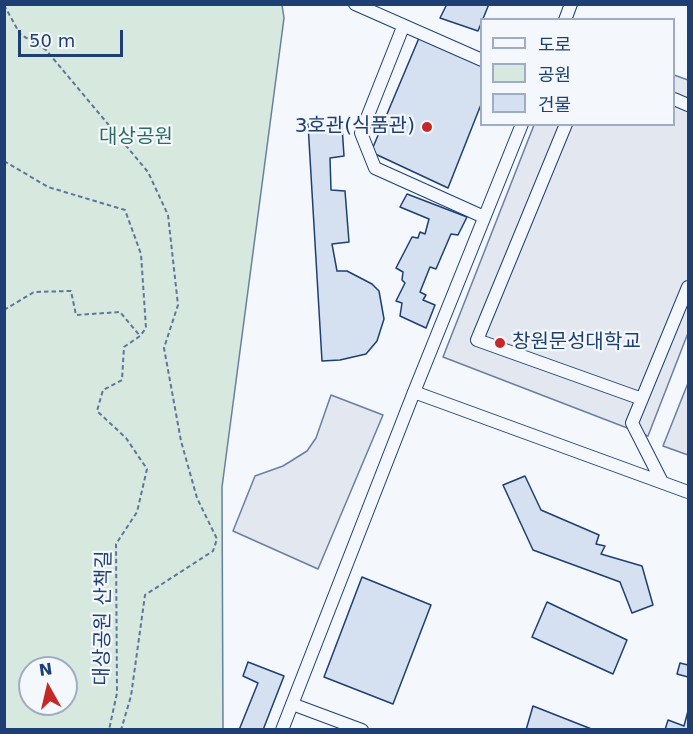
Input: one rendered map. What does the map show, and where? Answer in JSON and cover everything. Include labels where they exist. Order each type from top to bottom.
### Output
[{"type":"street","points":[[354,4],[480,59]]},
{"type":"street","points":[[565,18],[571,4]]},
{"type":"street","points":[[403,27],[361,133],[375,168],[484,217]]},
{"type":"street","points":[[282,729],[521,126]]},
{"type":"street","points":[[565,126],[477,340],[642,399]]},
{"type":"street","points":[[662,482],[632,423],[688,287]]},
{"type":"street","points":[[414,392],[688,492]]},
{"type":"street","points":[[292,704],[362,729]]},
{"type":"path","name":"대상공원 산책길","points":[[4,5],[20,34],[46,50],[148,172],[168,215],[178,305],[164,348],[181,441],[197,498],[218,539],[213,551],[145,595],[131,696],[121,729]]},
{"type":"path","name":"대상공원 산책길","points":[[4,161],[48,187],[125,210],[141,254],[146,328],[140,336],[124,346],[122,380],[103,390],[98,411],[126,438],[147,470],[137,512],[116,544],[117,693],[109,729]]},
{"type":"path","points":[[4,310],[34,292],[71,291],[76,315],[120,312],[140,336]]},
{"type":"green space","name":"대상공원","points":[[4,5],[282,5],[284,18],[222,487],[223,729],[5,729]]},
{"type":"shaded area","points":[[675,75],[688,80],[688,333],[648,436],[443,357],[534,126],[675,126]]},
{"type":"shaded area","points":[[688,383],[688,455],[663,446]]},
{"type":"shaded area","points":[[331,395],[383,415],[318,569],[233,531],[255,476],[283,466],[307,451],[316,438]]},
{"type":"building","points":[[447,4],[489,4],[483,18],[480,18],[478,31],[440,18]]},
{"type":"building","name":"3호관(식품관)","points":[[419,38],[480,62],[480,107],[448,188],[371,152]]},
{"type":"building","points":[[308,124],[342,126],[344,156],[330,158],[331,190],[345,191],[349,242],[332,244],[337,271],[347,271],[372,284],[379,291],[384,319],[377,341],[366,354],[340,360],[322,361]]},
{"type":"building","points":[[407,194],[467,217],[458,235],[451,234],[436,269],[430,267],[420,292],[426,295],[423,300],[435,305],[426,328],[400,316],[402,303],[396,301],[405,283],[402,280],[403,272],[396,268],[412,237],[418,238],[420,232],[425,234],[429,219],[400,207]]},
{"type":"building","points":[[525,476],[541,510],[599,535],[596,544],[605,546],[601,554],[642,566],[653,605],[632,613],[620,582],[533,550],[503,485]]},
{"type":"building","points":[[362,577],[431,605],[393,704],[324,677]]},
{"type":"building","points":[[547,602],[627,640],[613,674],[532,637]]},
{"type":"building","points":[[248,662],[284,676],[263,730],[239,730],[258,683],[243,676]]},
{"type":"building","points":[[680,663],[688,665],[688,677],[677,674]]},
{"type":"building","points":[[533,706],[594,730],[526,730]]},
{"type":"building","points":[[688,711],[688,730],[665,730],[668,720],[684,726]]},
{"type":"place","name":"3호관(식품관)","points":[[427,127]]},
{"type":"place","name":"창원문성대학교","points":[[500,343]]}]
